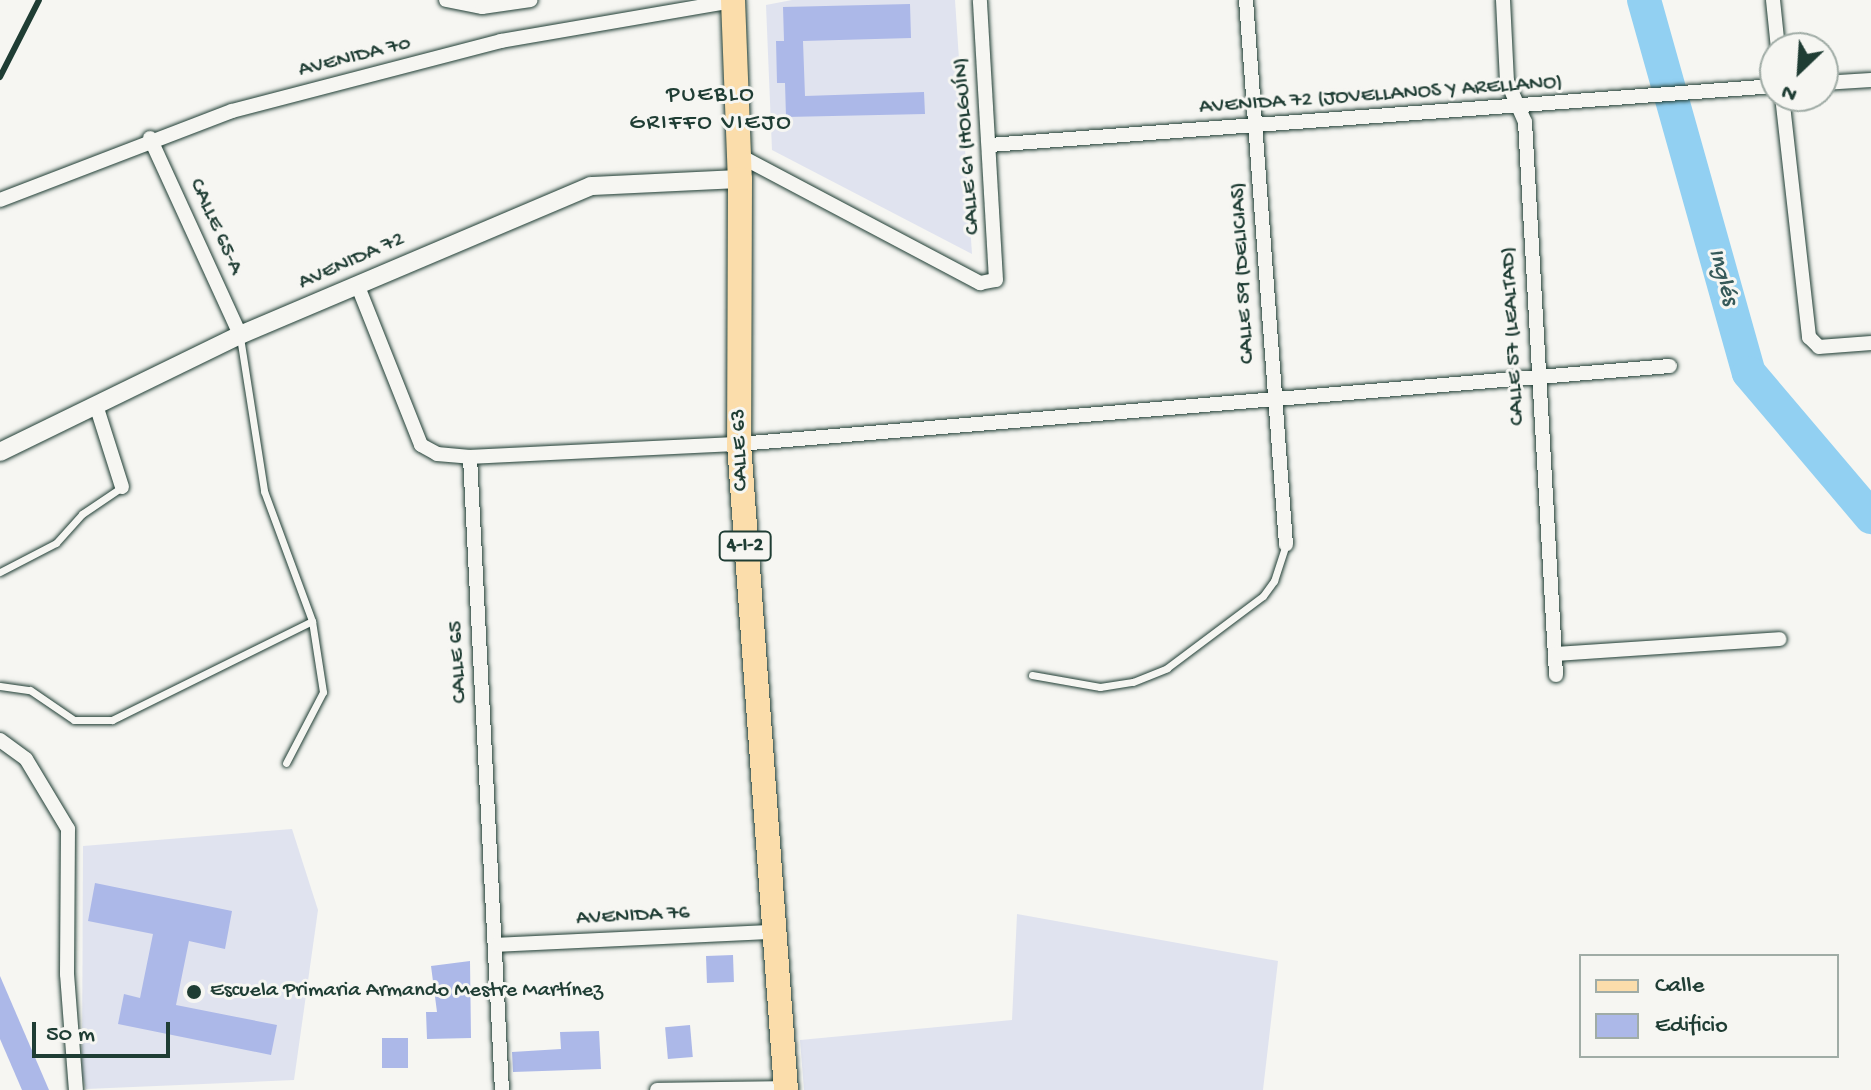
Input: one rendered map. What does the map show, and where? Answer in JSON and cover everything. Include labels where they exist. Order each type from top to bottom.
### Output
[{"type":"main road","name":"CALLE 63","points":[[733,0],[740,168],[739,444],[786,1089]]},
{"type":"street","points":[[446,0],[482,7],[531,0]]},
{"type":"street","name":"AVENIDA 70","points":[[0,200],[150,138],[232,111],[501,41],[733,0]]},
{"type":"street","name":"CALLE 61 (HOLGUÍN)","points":[[980,0],[998,273],[988,284]]},
{"type":"street","name":"CALLE 59 (DELICIAS)","points":[[1246,0],[1258,129],[1273,398],[1286,545]]},
{"type":"street","name":"CALLE 57 (LEALTAD)","points":[[1503,0],[1507,81],[1521,106],[1556,675]]},
{"type":"street","points":[[1773,0],[1776,32]]},
{"type":"street","points":[[1839,82],[1871,80]]},
{"type":"street","name":"AVENIDA 72 (JOVELLANOS Y ARELLANO)","points":[[990,145],[1258,129],[1759,88]]},
{"type":"street","points":[[1784,112],[1812,344],[1871,343]]},
{"type":"street","name":"CALLE 65-A","points":[[150,138],[240,335]]},
{"type":"street","name":"AVENIDA 72","points":[[0,452],[240,335],[591,186],[740,168],[988,284]]},
{"type":"street","points":[[357,284],[421,445],[437,454],[470,457],[739,444],[1670,366]]},
{"type":"street","points":[[96,405],[122,487]]},
{"type":"street","name":"CALLE 65","points":[[470,457],[502,1090]]},
{"type":"street","points":[[1555,654],[1780,639]]},
{"type":"street","points":[[0,740],[26,759],[68,829],[67,974],[76,1090]]},
{"type":"street","name":"AVENIDA 76","points":[[495,945],[773,932]]},
{"type":"street","points":[[657,1090],[786,1089]]},
{"type":"lane","points":[[240,335],[264,491],[312,621],[323,692],[286,763]]},
{"type":"lane","points":[[0,572],[56,543],[82,514],[122,487]]},
{"type":"lane","points":[[1032,675],[1100,687],[1167,668],[1263,596],[1274,581],[1286,545]]},
{"type":"lane","points":[[0,686],[30,690],[74,720],[112,720],[312,621]]},
{"type":"shaded area","points":[[792,0],[955,0],[972,254],[772,150],[766,5]]},
{"type":"shaded area","name":"Escuela Primaria Armando Mestre Martínez","points":[[292,829],[318,910],[294,1080],[86,1089],[82,1075],[83,846]]},
{"type":"shaded area","points":[[1017,914],[1278,961],[1263,1090],[804,1090],[800,1040],[1012,1020]]},
{"type":"building","points":[[910,4],[911,38],[803,41],[805,96],[924,92],[925,114],[786,117],[785,83],[777,83],[776,41],[784,41],[783,7]]},
{"type":"building","points":[[95,883],[232,911],[225,949],[189,941],[176,1005],[277,1025],[271,1055],[118,1024],[124,994],[140,998],[153,934],[88,921]]},
{"type":"building","points":[[733,955],[734,982],[707,983],[706,956]]},
{"type":"building","points":[[470,961],[471,1038],[427,1039],[426,1012],[437,1012],[431,966]]},
{"type":"building","points":[[0,976],[49,1090],[22,1090],[0,1039]]},
{"type":"building","points":[[690,1025],[693,1057],[668,1059],[665,1027]]},
{"type":"building","points":[[599,1031],[601,1069],[513,1072],[512,1052],[561,1049],[560,1032]]},
{"type":"building","points":[[382,1038],[408,1038],[408,1068],[382,1068]]},
{"type":"waterway","name":"Inglés","points":[[1644,0],[1749,373],[1871,517]]},
{"type":"railway","points":[[0,77],[39,0]]},
{"type":"place","name":"Escuela Primaria Armando Mestre Martínez","points":[[194,992]]},
{"type":"district","name":"PUEBLO GRIFFO VIEJO","points":[[711,110]]}]
